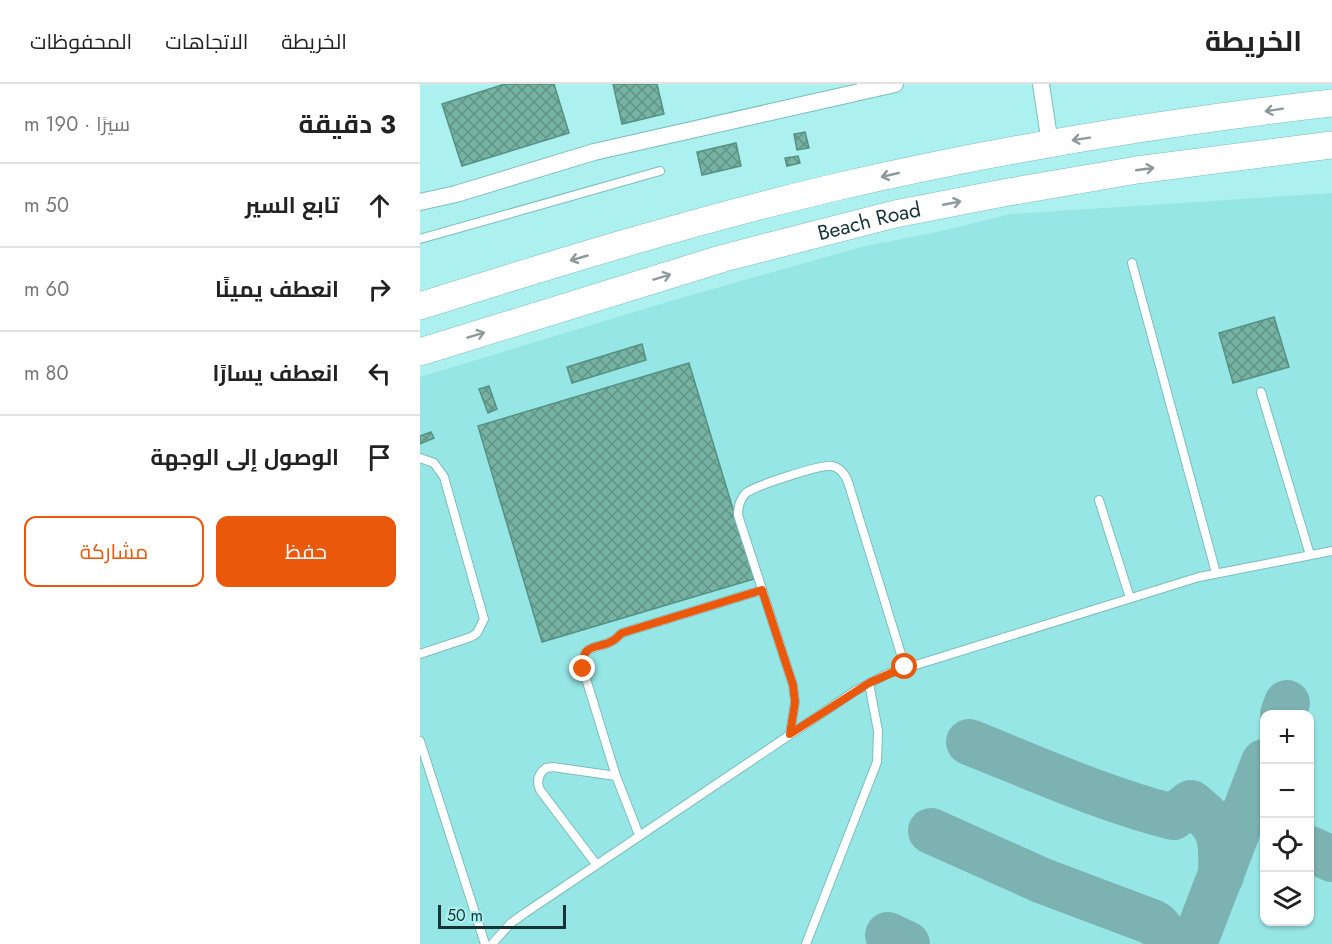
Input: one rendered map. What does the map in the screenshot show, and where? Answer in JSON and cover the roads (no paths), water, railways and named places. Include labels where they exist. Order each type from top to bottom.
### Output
[{"type":"highway","name":"Beach Road","points":[[420,306],[723,216],[929,166],[1050,144],[1332,103]]},
{"type":"highway","name":"Beach Road","points":[[420,352],[724,258],[895,214],[1137,170],[1332,145]]},
{"type":"street","points":[[420,202],[456,194],[594,152],[896,84]]},
{"type":"street","points":[[1041,84],[1050,144]]},
{"type":"lane","points":[[420,239],[660,171]]},
{"type":"lane","points":[[1132,263],[1216,573]]},
{"type":"lane","points":[[1261,392],[1310,555]]},
{"type":"lane","points":[[420,458],[434,463],[444,477],[484,620],[477,633],[471,637],[420,654]]},
{"type":"lane","points":[[790,734],[795,702],[793,685],[738,515],[741,500],[753,489],[820,466],[835,467],[841,470],[848,482],[905,667]]},
{"type":"lane","points":[[1099,500],[1130,598]]},
{"type":"lane","points":[[492,944],[511,923],[596,864],[869,683],[905,667],[1216,573],[1332,551]]},
{"type":"lane","points":[[639,835],[616,776],[583,669],[583,657],[595,646],[612,641],[622,633],[762,590]]},
{"type":"lane","points":[[806,944],[877,762],[878,731],[869,683]]},
{"type":"lane","points":[[420,741],[485,944]]},
{"type":"lane","points":[[596,864],[540,790],[537,784],[538,778],[546,768],[553,767],[616,776]]}]
